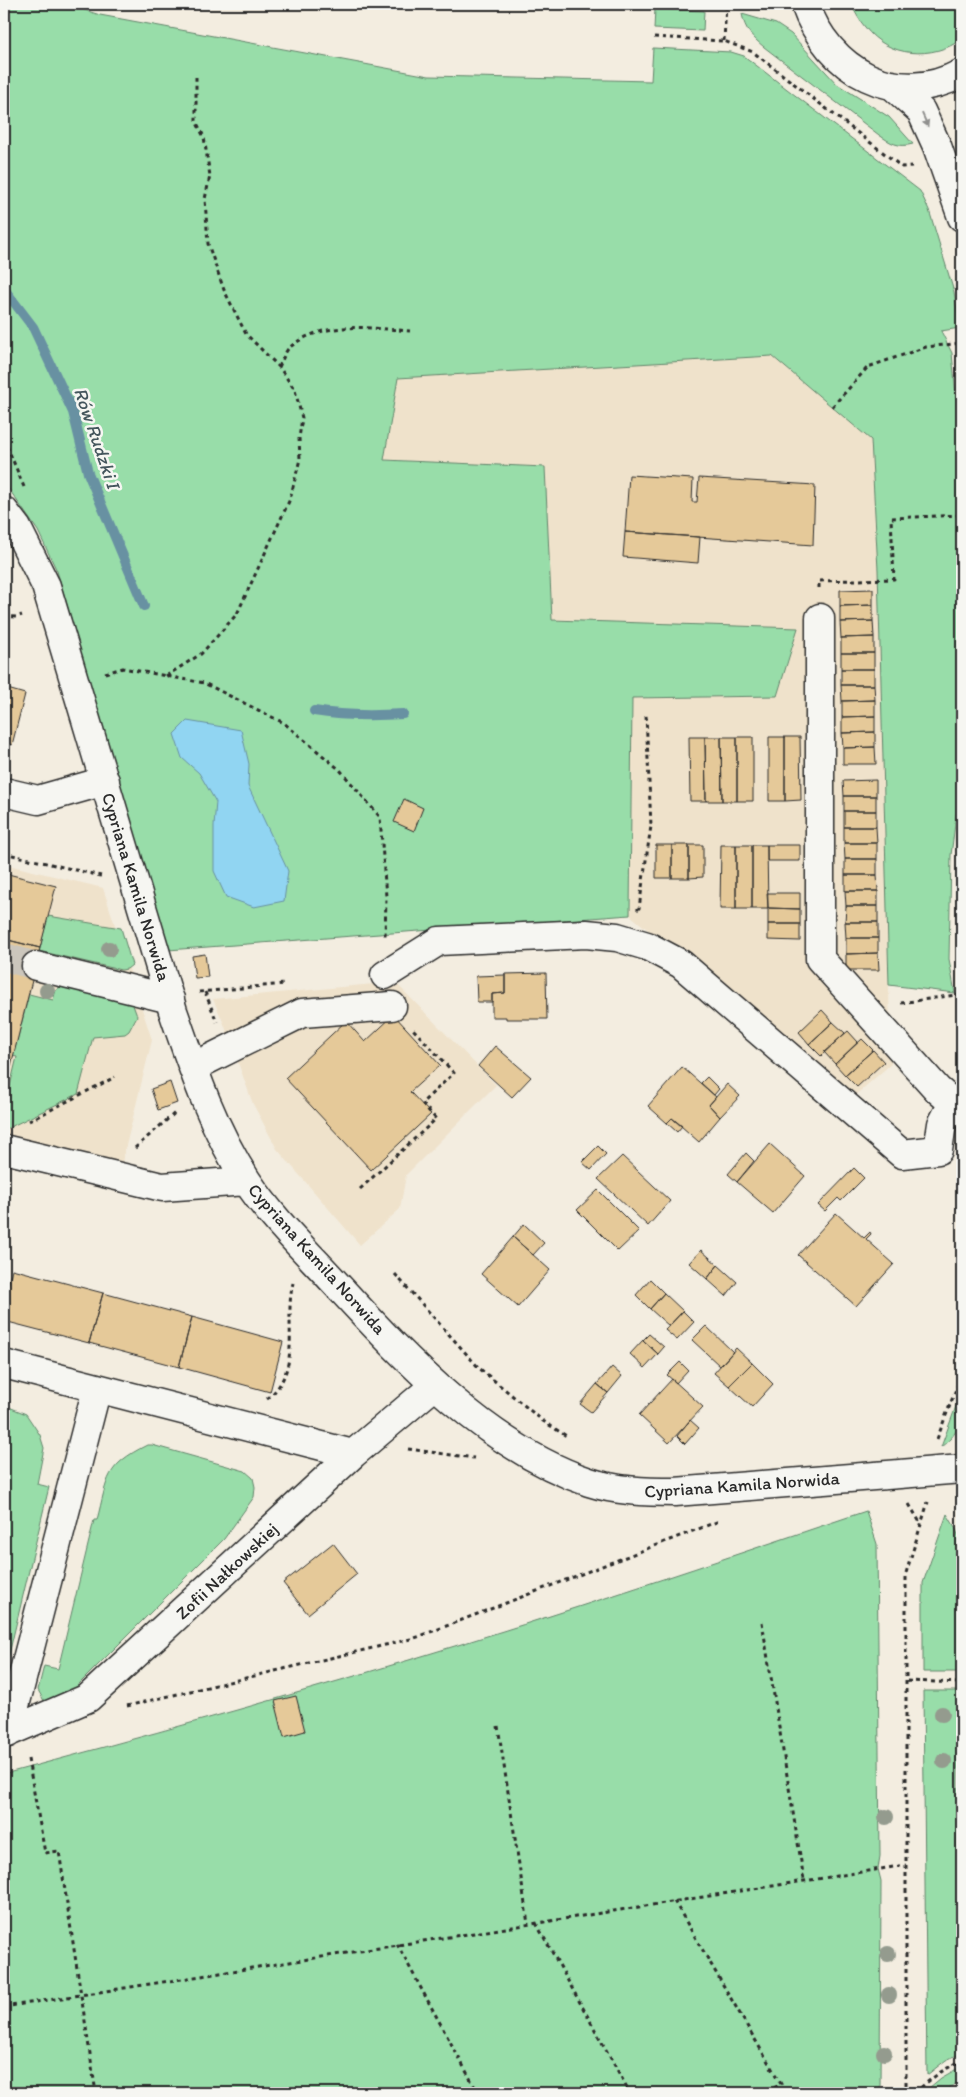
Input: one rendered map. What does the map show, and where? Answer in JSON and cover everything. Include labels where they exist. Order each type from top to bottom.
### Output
[{"type":"street","points":[[805,4],[810,20],[819,36],[844,63],[866,77],[892,85],[913,86],[934,84],[962,73]]},
{"type":"street","points":[[892,85],[922,111],[937,146],[962,217]]},
{"type":"street","name":"Cypriana Kamila Norwida","points":[[4,511],[17,528],[46,586],[170,999],[193,1067],[220,1133],[247,1181],[282,1226],[349,1299],[435,1385],[497,1435],[543,1463],[589,1482],[632,1492],[675,1492],[962,1470]]},
{"type":"street","points":[[385,975],[439,941],[586,934],[617,937],[647,946],[681,964],[902,1154],[938,1150],[942,1124],[958,1104],[938,1090],[820,959],[820,618]]},
{"type":"street","points":[[4,792],[38,800],[105,781]]},
{"type":"street","points":[[36,966],[170,999]]},
{"type":"street","points":[[193,1067],[302,1014],[392,1006]]},
{"type":"street","points":[[4,1149],[98,1170],[162,1187],[247,1181]]},
{"type":"street","points":[[4,1364],[353,1454]]},
{"type":"street","name":"Zofii Nałkowskiej","points":[[6,1733],[88,1698],[353,1454],[435,1385]]},
{"type":"street","points":[[6,1733],[97,1388]]},
{"type":"path","points":[[724,41],[726,4]]},
{"type":"path","points":[[654,37],[724,41],[753,52],[902,167],[916,166]]},
{"type":"path","points":[[166,676],[201,654],[238,614],[290,499],[300,459],[299,438],[302,418],[295,390],[279,367],[246,334],[224,290],[208,244],[205,199],[210,176],[204,137],[196,121],[196,77]]},
{"type":"path","points":[[279,367],[289,347],[323,330],[365,328],[410,330]]},
{"type":"path","points":[[832,407],[868,367],[926,348],[962,343]]},
{"type":"path","points":[[820,618],[819,581],[894,579],[891,518],[962,515]]},
{"type":"path","points":[[4,616],[16,617]]},
{"type":"path","points":[[76,683],[123,668],[204,683],[284,723],[340,770],[380,816],[386,897],[385,975]]},
{"type":"path","points":[[617,937],[639,908],[651,826],[646,715]]},
{"type":"path","points":[[4,853],[104,876]]},
{"type":"path","points":[[205,992],[218,1025]]},
{"type":"path","points":[[864,1008],[962,994]]},
{"type":"path","points":[[360,1189],[436,1119],[422,1103],[454,1073],[392,1006]]},
{"type":"path","points":[[28,1122],[114,1077]]},
{"type":"path","points":[[98,1170],[130,1153],[179,1110]]},
{"type":"path","points":[[395,1274],[478,1368],[543,1421],[572,1440]]},
{"type":"path","points":[[259,1402],[266,1400],[278,1389],[287,1368],[291,1342],[290,1295],[293,1280]]},
{"type":"path","points":[[934,1446],[961,1376]]},
{"type":"path","points":[[379,1433],[403,1448],[483,1459]]},
{"type":"path","points":[[906,2093],[906,1573],[929,1499]]},
{"type":"path","points":[[118,1708],[415,1638],[727,1518]]},
{"type":"path","points":[[762,1622],[804,1880]]},
{"type":"path","points":[[907,1681],[962,1683]]},
{"type":"path","points":[[498,1726],[528,1924]]},
{"type":"path","points":[[6,1733],[22,1730],[45,1852],[59,1851],[96,2093]]},
{"type":"path","points":[[4,2007],[906,1865]]},
{"type":"path","points":[[674,1901],[781,2084],[765,2093]]},
{"type":"path","points":[[536,1923],[630,2093]]},
{"type":"path","points":[[397,1944],[478,2093]]},
{"type":"path","points":[[915,2093],[950,2066],[962,2061]]},
{"type":"path","points":[[950,2093],[962,2085]]},
{"type":"shaded area","points":[[772,356],[871,440],[878,570],[891,1064],[852,1098],[630,915],[632,698],[777,696],[798,629],[552,620],[545,467],[384,460],[398,377]]},
{"type":"shaded area","points":[[4,864],[103,888],[152,1040],[121,1166],[4,1140]]},
{"type":"shaded area","points":[[395,982],[496,1085],[406,1175],[400,1209],[360,1245],[277,1149],[253,1104],[213,999]]},
{"type":"green space","points":[[4,4],[66,4],[100,15],[429,76],[651,81],[653,48],[731,52],[744,56],[920,191],[929,210],[954,292],[960,328],[941,331],[952,353],[962,458],[962,770],[951,855],[949,959],[955,993],[889,985],[878,570],[871,440],[772,356],[398,378],[384,460],[545,467],[552,620],[798,628],[777,696],[632,698],[630,915],[168,950],[57,571],[38,531],[4,482]]},
{"type":"green space","points":[[851,4],[962,4],[962,39],[950,46],[925,53],[898,50],[886,45],[875,37],[861,22]]},
{"type":"green space","points":[[655,9],[704,11],[703,31],[654,29]]},
{"type":"green space","points":[[742,14],[776,24],[791,34],[837,84],[889,117],[913,144],[895,144],[879,135],[760,43],[747,29]]},
{"type":"green space","points":[[48,916],[121,928],[132,965],[127,969],[121,970],[39,951]]},
{"type":"green space","points":[[64,984],[128,1000],[133,1005],[137,1016],[129,1031],[125,1034],[93,1037],[78,1094],[4,1130],[4,1111],[17,1057],[13,1056],[29,994],[53,1000],[56,990]]},
{"type":"green space","points":[[962,1390],[962,1408],[958,1428],[941,1447]]},
{"type":"green space","points":[[4,1405],[26,1414],[40,1435],[44,1448],[37,1484],[49,1487],[4,1675]]},
{"type":"green space","points":[[147,1445],[245,1471],[253,1478],[255,1487],[254,1497],[224,1539],[65,1698],[48,1708],[38,1690],[44,1666],[58,1669],[94,1520],[97,1520],[110,1474],[133,1452]]},
{"type":"green space","points":[[866,1511],[877,1544],[880,1856],[878,1869],[881,1881],[880,2093],[4,2093],[4,1774],[207,1719],[409,1660],[581,1606]]},
{"type":"green space","points":[[947,1514],[955,1527],[962,1545],[960,1672],[923,1672],[923,1583]]},
{"type":"green space","points":[[923,1691],[959,1691],[957,1863],[962,1909],[962,2053],[946,2060],[927,2075]]},
{"type":"green space","points":[[962,2066],[962,2080],[940,2093],[923,2093],[941,2078]]},
{"type":"water","points":[[187,721],[241,730],[249,764],[248,786],[288,871],[284,901],[254,907],[226,897],[214,871],[216,802],[199,773],[182,758],[174,734]]},
{"type":"building","points":[[629,475],[693,479],[692,502],[697,502],[699,478],[815,485],[813,545],[625,532]]},
{"type":"building","points":[[625,532],[700,537],[698,563],[623,557]]},
{"type":"building","points":[[873,589],[873,605],[840,606],[840,590]]},
{"type":"building","points":[[873,605],[873,621],[840,622],[840,606]]},
{"type":"building","points":[[873,621],[874,637],[841,638],[840,622]]},
{"type":"building","points":[[874,637],[874,653],[841,653],[841,638]]},
{"type":"building","points":[[841,653],[874,653],[874,669],[841,669]]},
{"type":"building","points":[[841,669],[874,669],[874,685],[841,685]]},
{"type":"building","points":[[841,685],[874,685],[875,700],[842,701]]},
{"type":"building","points":[[4,688],[25,694],[12,745],[4,743]]},
{"type":"building","points":[[875,700],[875,716],[842,717],[842,701]]},
{"type":"building","points":[[875,716],[875,732],[842,733],[842,717]]},
{"type":"building","points":[[875,732],[875,747],[843,748],[842,733]]},
{"type":"building","points":[[689,737],[705,737],[706,801],[690,801]]},
{"type":"building","points":[[705,737],[721,737],[722,801],[706,801]]},
{"type":"building","points":[[721,737],[737,737],[737,801],[722,801]]},
{"type":"building","points":[[737,737],[753,737],[753,801],[737,801]]},
{"type":"building","points":[[769,737],[785,737],[785,801],[769,801]]},
{"type":"building","points":[[785,737],[800,737],[801,800],[785,801]]},
{"type":"building","points":[[875,747],[876,764],[843,764],[843,748]]},
{"type":"building","points":[[876,780],[876,796],[844,796],[843,781]]},
{"type":"building","points":[[844,796],[876,796],[876,811],[844,811]]},
{"type":"building","points":[[404,799],[423,808],[414,831],[394,822]]},
{"type":"building","points":[[844,811],[876,811],[876,827],[844,827]]},
{"type":"building","points":[[844,827],[876,827],[877,843],[844,843]]},
{"type":"building","points":[[844,843],[877,843],[877,859],[845,859]]},
{"type":"building","points":[[656,845],[672,845],[672,878],[656,878]]},
{"type":"building","points":[[672,845],[689,845],[689,878],[672,878]]},
{"type":"building","points":[[689,845],[703,845],[703,877],[689,878]]},
{"type":"building","points":[[721,845],[736,845],[736,909],[720,909]]},
{"type":"building","points":[[736,845],[752,845],[752,909],[736,909]]},
{"type":"building","points":[[752,845],[767,845],[768,909],[752,909]]},
{"type":"building","points":[[767,845],[800,845],[800,861],[767,861]]},
{"type":"building","points":[[845,859],[877,859],[877,875],[845,875]]},
{"type":"building","points":[[4,873],[56,886],[40,948],[4,939]]},
{"type":"building","points":[[845,875],[877,875],[878,891],[845,891]]},
{"type":"building","points":[[845,891],[878,891],[878,906],[846,906]]},
{"type":"building","points":[[767,893],[800,893],[800,909],[768,908]]},
{"type":"building","points":[[846,906],[878,906],[878,922],[845,922]]},
{"type":"building","points":[[768,908],[800,909],[800,924],[768,924]]},
{"type":"building","points":[[845,922],[878,922],[878,938],[846,938]]},
{"type":"building","points":[[768,924],[800,924],[800,941],[768,940]]},
{"type":"building","points":[[846,938],[878,938],[878,953],[846,954]]},
{"type":"building","points":[[4,939],[40,948],[4,1094]]},
{"type":"building","points":[[878,953],[879,970],[846,970],[846,954]]},
{"type":"building","points":[[205,954],[208,977],[195,978],[192,956]]},
{"type":"building","points":[[546,973],[547,1019],[492,1017],[492,994],[505,993],[505,974]]},
{"type":"building","points":[[505,975],[505,993],[492,994],[492,1002],[477,1002],[476,976]]},
{"type":"building","points":[[822,1010],[833,1022],[809,1044],[799,1032]]},
{"type":"building","points":[[394,1015],[440,1065],[410,1092],[431,1114],[371,1170],[285,1078],[346,1021],[365,1042]]},
{"type":"building","points":[[833,1022],[845,1033],[821,1056],[809,1044]]},
{"type":"building","points":[[848,1031],[858,1042],[835,1064],[824,1052]]},
{"type":"building","points":[[862,1039],[873,1050],[845,1075],[835,1064]]},
{"type":"building","points":[[495,1046],[531,1077],[512,1097],[478,1066]]},
{"type":"building","points":[[873,1050],[884,1062],[857,1087],[845,1075]]},
{"type":"building","points":[[682,1067],[716,1097],[709,1105],[720,1117],[699,1142],[672,1118],[667,1123],[648,1106]]},
{"type":"building","points":[[707,1077],[719,1089],[714,1095],[701,1083]]},
{"type":"building","points":[[170,1082],[177,1103],[158,1110],[151,1089]]},
{"type":"building","points":[[727,1084],[740,1096],[720,1117],[709,1105]]},
{"type":"building","points":[[672,1118],[682,1126],[677,1132],[667,1123]]},
{"type":"building","points":[[770,1144],[805,1176],[773,1213],[737,1182]]},
{"type":"building","points":[[598,1146],[606,1154],[591,1170],[582,1162]]},
{"type":"building","points":[[746,1153],[754,1161],[737,1182],[728,1174]]},
{"type":"building","points":[[622,1156],[670,1201],[648,1226],[598,1179]]},
{"type":"building","points":[[854,1168],[864,1178],[841,1201],[838,1198],[825,1211],[818,1205]]},
{"type":"building","points":[[598,1190],[639,1231],[618,1251],[577,1210]]},
{"type":"building","points":[[836,1213],[864,1238],[870,1232],[871,1234],[866,1239],[894,1264],[856,1306],[798,1255]]},
{"type":"building","points":[[524,1224],[544,1243],[533,1255],[513,1237]]},
{"type":"building","points":[[513,1237],[550,1270],[518,1307],[481,1274]]},
{"type":"building","points":[[701,1250],[718,1265],[707,1279],[689,1263]]},
{"type":"building","points":[[718,1265],[737,1282],[726,1296],[707,1279]]},
{"type":"building","points":[[12,1269],[103,1293],[89,1343],[4,1321],[4,1302]]},
{"type":"building","points":[[650,1279],[664,1293],[650,1309],[636,1295]]},
{"type":"building","points":[[103,1293],[192,1317],[179,1367],[89,1343]]},
{"type":"building","points":[[664,1293],[683,1311],[669,1326],[650,1309]]},
{"type":"building","points":[[683,1311],[694,1322],[677,1340],[665,1330]]},
{"type":"building","points":[[192,1317],[283,1342],[270,1392],[179,1367]]},
{"type":"building","points":[[706,1326],[733,1352],[720,1366],[692,1340]]},
{"type":"building","points":[[649,1334],[664,1347],[658,1354],[643,1340]]},
{"type":"building","points":[[643,1340],[658,1354],[645,1368],[630,1354]]},
{"type":"building","points":[[736,1348],[752,1363],[729,1386],[714,1373]]},
{"type":"building","points":[[680,1362],[688,1370],[676,1383],[667,1375]]},
{"type":"building","points":[[752,1363],[773,1384],[752,1407],[729,1386]]},
{"type":"building","points":[[612,1367],[622,1376],[608,1393],[597,1384]]},
{"type":"building","points":[[672,1379],[703,1407],[669,1443],[639,1415]]},
{"type":"building","points":[[597,1384],[608,1393],[591,1412],[580,1404]]},
{"type":"building","points":[[690,1420],[699,1428],[685,1444],[677,1436]]},
{"type":"building","points":[[333,1543],[357,1574],[308,1614],[283,1583]]},
{"type":"building","points":[[296,1696],[305,1731],[284,1737],[275,1701]]},
{"type":"waterway","name":"Rów Rudzki I","points":[[4,289],[33,327],[73,412],[88,473],[144,606]]},
{"type":"waterway","points":[[314,711],[358,715],[403,714]]},
{"type":"tunnel","points":[[4,957],[36,966]]}]
